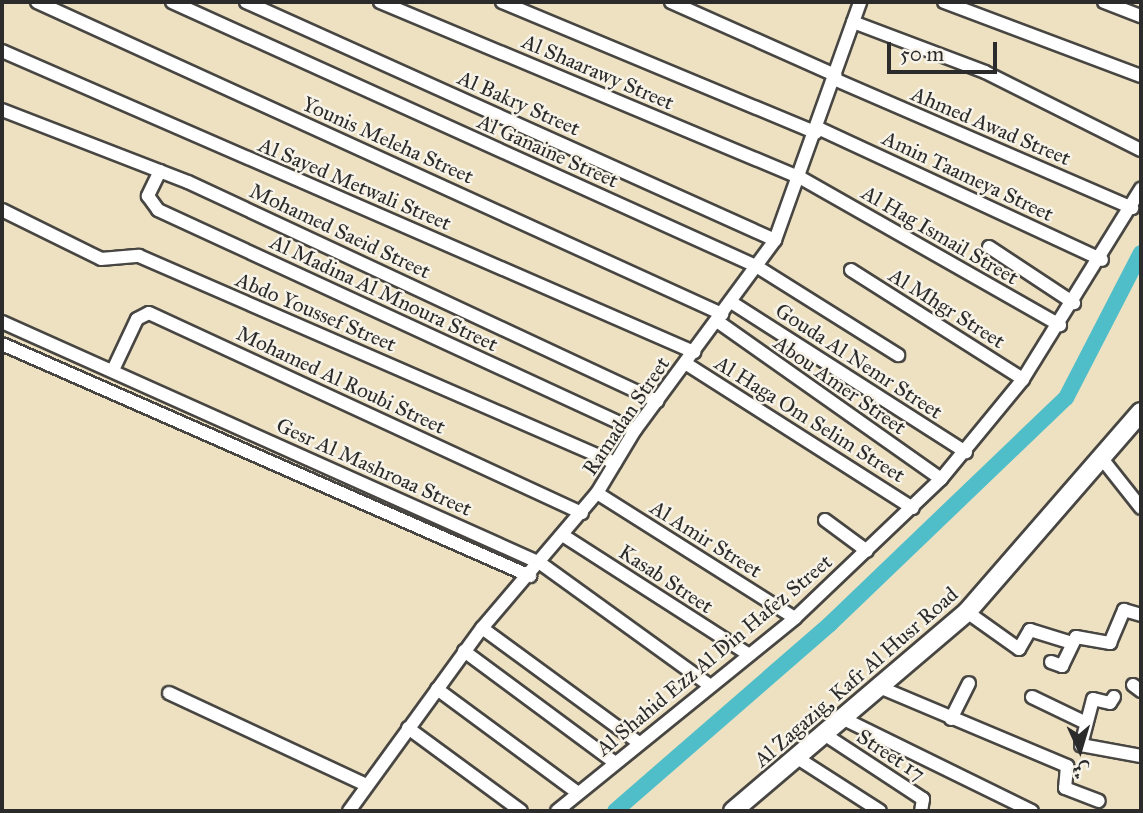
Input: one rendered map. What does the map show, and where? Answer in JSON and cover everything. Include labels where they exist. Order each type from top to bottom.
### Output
[{"type":"main road","name":"Al Zagazig, Kafr Al Husr Road","points":[[733,811],[884,689],[967,612],[1103,460],[1141,412]]},
{"type":"street","name":"Younis Meleha Street","points":[[37,2],[719,318]]},
{"type":"street","name":"Al Ganaine Street","points":[[172,2],[756,266],[898,355]]},
{"type":"street","name":"Al Bakry Street","points":[[246,2],[775,240]]},
{"type":"street","name":"Al Shaarawy Street","points":[[380,2],[801,178]]},
{"type":"street","name":"Amin Taameya Street","points":[[502,2],[817,130],[1102,260]]},
{"type":"street","name":"Ahmed Awad Street","points":[[671,2],[1132,208]]},
{"type":"street","points":[[944,2],[1141,76]]},
{"type":"street","points":[[1104,2],[1141,16]]},
{"type":"street","name":"Ramadan Street","points":[[349,811],[464,651],[564,536],[597,493],[635,430],[732,302],[775,240],[801,178],[853,22],[856,3]]},
{"type":"street","points":[[853,22],[985,72],[1141,150]]},
{"type":"street","name":"Al Sayed Metwali Street","points":[[2,51],[694,352]]},
{"type":"street","name":"Mohamed Saeid Street","points":[[2,110],[160,171],[657,401]]},
{"type":"street","name":"Al Madina Al Mnoura Street","points":[[160,171],[148,197],[158,210],[635,430]]},
{"type":"street","name":"Al Hag Ismail Street","points":[[801,178],[1060,325]]},
{"type":"street","name":"Al Shahid Ezz Al Din Hafez Street","points":[[557,811],[708,684],[795,618],[941,479],[966,452],[1023,379],[1102,260],[1141,189]]},
{"type":"street","name":"Abdo Youssef Street","points":[[2,210],[101,259],[139,256],[615,463]]},
{"type":"street","points":[[989,247],[1074,303]]},
{"type":"street","name":"Al Mhgr Street","points":[[851,270],[1023,379]]},
{"type":"street","name":"Gouda Al Nemr Street","points":[[732,302],[966,452]]},
{"type":"street","name":"Mohamed Al Roubi Street","points":[[113,370],[139,316],[149,313],[582,513]]},
{"type":"street","name":"Abou Amer Street","points":[[719,318],[941,479]]},
{"type":"street","name":"Gesr Al Mashroaa Street","points":[[2,322],[540,563],[708,684]]},
{"type":"street","name":"Gesr Al Mashroaa Street","points":[[2,344],[530,576]]},
{"type":"street","name":"Al Haga Om Selim Street","points":[[685,363],[913,508]]},
{"type":"street","points":[[1103,460],[1141,508]]},
{"type":"street","name":"Al Amir Street","points":[[597,493],[795,618]]},
{"type":"street","points":[[825,520],[867,551]]},
{"type":"street","name":"Kasab Street","points":[[564,536],[748,654]]},
{"type":"street","points":[[1051,662],[1062,666],[1078,636],[1110,643],[1119,615],[1128,610],[1141,615]]},
{"type":"street","points":[[967,612],[1019,649],[1030,630],[1072,643]]},
{"type":"street","points":[[482,628],[638,742]]},
{"type":"street","points":[[464,651],[614,762]]},
{"type":"street","points":[[951,719],[969,683]]},
{"type":"street","points":[[437,689],[578,793]]},
{"type":"street","points":[[884,689],[1067,766],[1065,788],[1100,801]]},
{"type":"street","points":[[169,693],[366,785]]},
{"type":"street","points":[[1032,697],[1086,723]]},
{"type":"street","points":[[1114,697],[1110,703],[1094,698],[1086,723],[1083,746],[1141,756]]},
{"type":"street","points":[[846,720],[1010,808],[1032,811]]},
{"type":"street","points":[[408,728],[521,811]]},
{"type":"street","name":"Street 17","points":[[827,736],[923,800],[921,811]]},
{"type":"street","points":[[799,759],[880,811]]},
{"type":"waterway","points":[[615,811],[830,624],[1066,398],[1141,253]]}]
